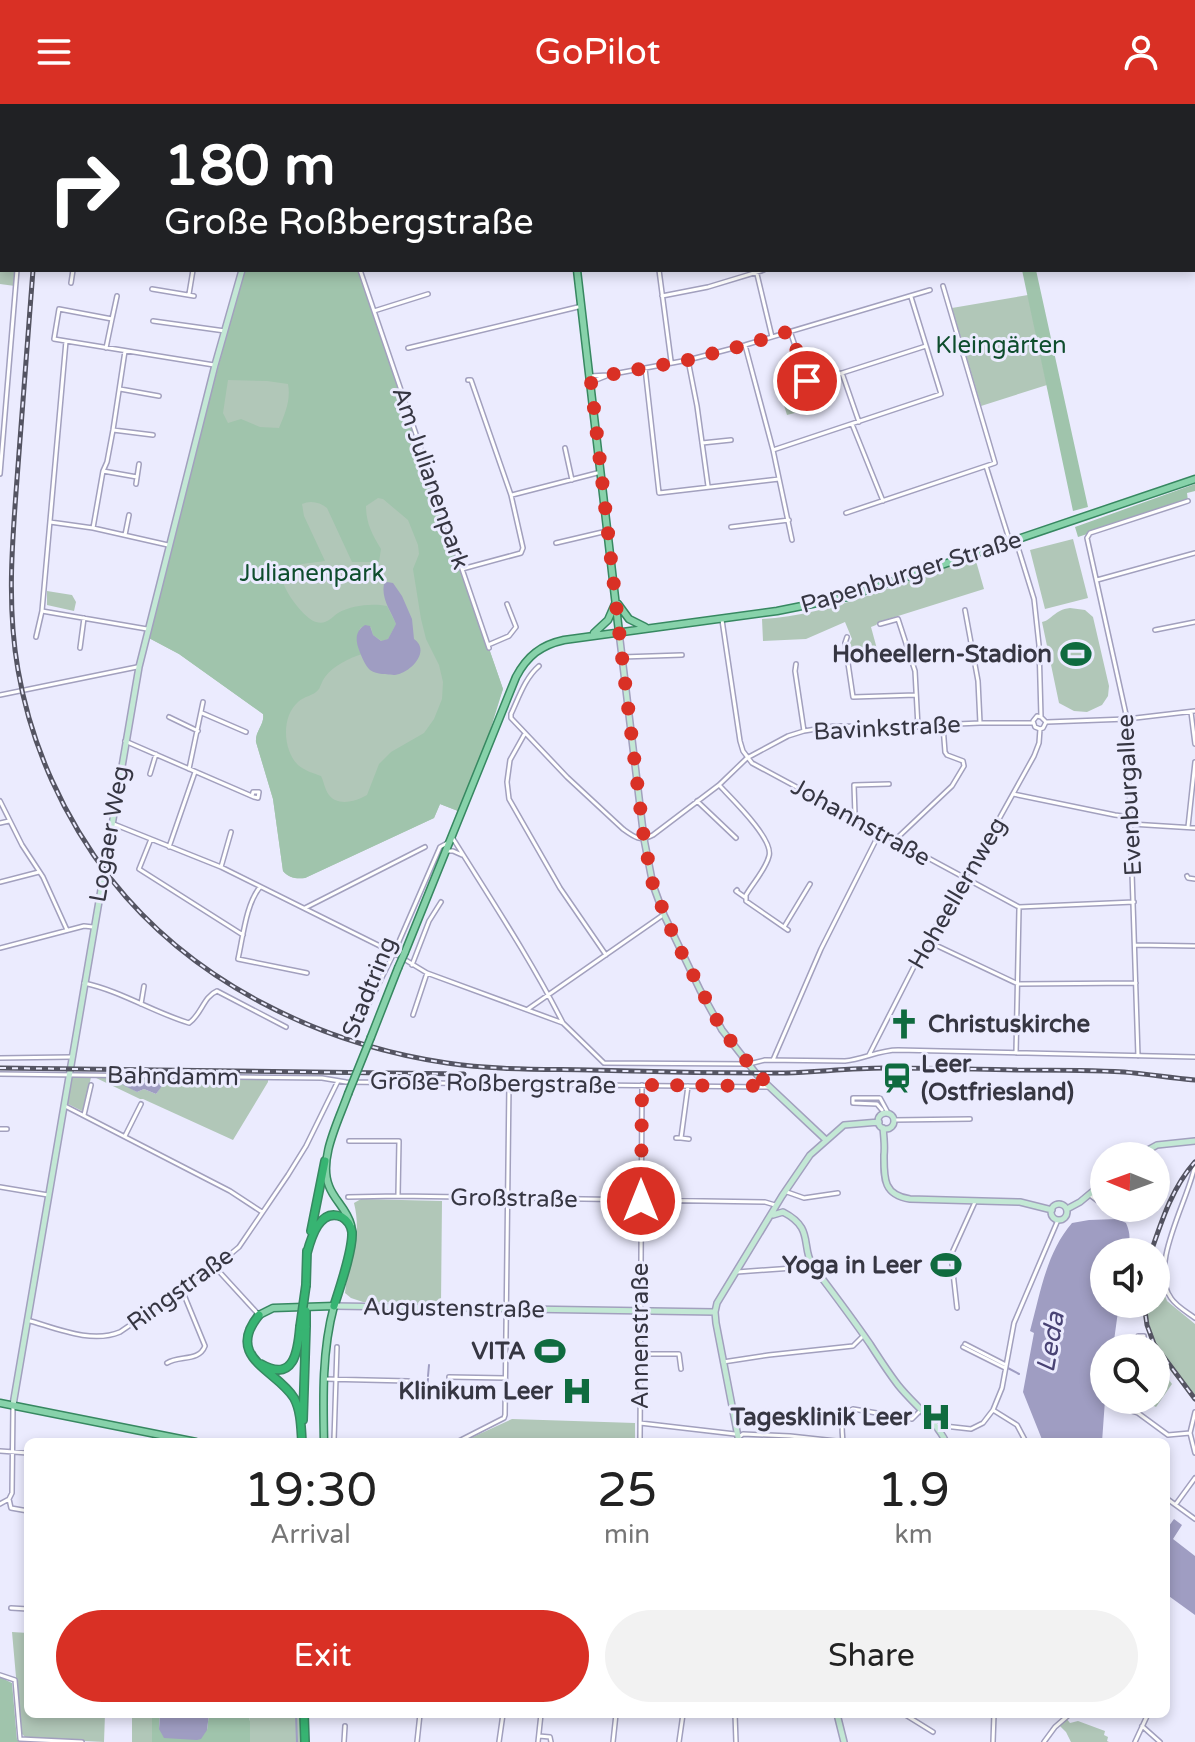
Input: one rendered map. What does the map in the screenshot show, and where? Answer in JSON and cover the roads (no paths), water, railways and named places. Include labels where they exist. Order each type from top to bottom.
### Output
[{"type":"highway","name":"Stadtring","points":[[303,1326],[307,1253],[325,1161]]},
{"type":"highway","points":[[307,1253],[316,1227],[329,1216],[345,1218],[352,1228],[350,1248],[334,1306]]},
{"type":"highway","points":[[259,1315],[251,1326],[249,1348],[260,1367],[292,1395],[300,1417],[303,1438]]},
{"type":"highway","points":[[253,1357],[270,1368],[289,1366],[303,1326]]},
{"type":"highway","points":[[303,1326],[303,1438]]},
{"type":"highway","points":[[304,1718],[305,1742]]},
{"type":"main road","name":"Logaer Weg","points":[[13,1405],[139,667],[241,272]]},
{"type":"main road","points":[[577,272],[644,839],[653,885],[664,915],[722,1030],[769,1086],[826,1140]]},
{"type":"main road","name":"Papenburger Straße","points":[[619,632],[722,620],[847,597],[1195,479]]},
{"type":"main road","points":[[616,601],[629,619],[648,628]]},
{"type":"main road","points":[[591,635],[608,620],[616,601]]},
{"type":"main road","name":"Stadtring","points":[[325,1161],[398,968],[399,954],[445,852],[516,677],[537,650],[549,644],[619,632]]},
{"type":"main road","points":[[879,1122],[880,1116],[886,1113],[891,1115],[893,1125],[886,1128]]},
{"type":"main road","points":[[739,1437],[723,1362],[715,1312],[717,1303],[807,1159],[844,1125],[879,1122],[886,1128]]},
{"type":"main road","points":[[886,1128],[884,1173],[887,1185],[895,1194],[906,1199],[1025,1203],[1052,1210]]},
{"type":"main road","points":[[1170,1144],[1195,1143]]},
{"type":"main road","points":[[325,1161],[330,1189],[346,1212],[352,1228]]},
{"type":"main road","points":[[1052,1210],[1058,1220],[1066,1217],[1067,1209],[1090,1194]]},
{"type":"main road","points":[[780,1199],[782,1212],[801,1227],[811,1263],[893,1379],[944,1438]]},
{"type":"main road","points":[[1052,1210],[1058,1204],[1067,1209]]},
{"type":"main road","points":[[769,1218],[782,1212]]},
{"type":"main road","points":[[327,1438],[323,1421],[324,1379],[327,1339],[334,1306]]},
{"type":"main road","name":"Augustenstraße","points":[[259,1315],[273,1308],[334,1306],[715,1312]]},
{"type":"main road","points":[[0,1403],[176,1438]]},
{"type":"main road","points":[[838,1718],[844,1742]]},
{"type":"street","points":[[0,474],[17,272]]},
{"type":"street","points":[[71,283],[73,272]]},
{"type":"street","points":[[152,289],[191,295],[193,272]]},
{"type":"street","name":"Am Julianenpark","points":[[361,272],[488,647],[506,638],[516,627],[507,604]]},
{"type":"street","points":[[659,272],[671,363]]},
{"type":"street","points":[[662,296],[708,287],[753,272]]},
{"type":"street","points":[[756,272],[772,337]]},
{"type":"street","points":[[846,513],[995,463],[943,286]]},
{"type":"street","points":[[591,379],[688,360],[930,290]]},
{"type":"street","points":[[374,311],[428,294]]},
{"type":"street","points":[[106,348],[117,296]]},
{"type":"street","points":[[773,450],[941,394],[911,297]]},
{"type":"street","points":[[408,348],[582,306]]},
{"type":"street","points":[[112,319],[59,309],[54,339],[215,365]]},
{"type":"street","points":[[153,321],[225,331]]},
{"type":"street","points":[[790,331],[807,381],[926,346]]},
{"type":"street","points":[[36,637],[42,611],[66,341]]},
{"type":"street","points":[[745,345],[773,450],[792,540]]},
{"type":"street","points":[[0,346],[10,347]]},
{"type":"street","points":[[93,528],[125,351]]},
{"type":"street","points":[[688,360],[708,487]]},
{"type":"street","points":[[645,368],[659,493],[779,479]]},
{"type":"street","points":[[842,373],[859,422]]},
{"type":"street","points":[[462,569],[523,552],[511,495],[471,380],[468,380]]},
{"type":"street","points":[[120,389],[159,396]]},
{"type":"street","points":[[852,424],[883,501]]},
{"type":"street","points":[[113,430],[153,435]]},
{"type":"street","points":[[702,443],[731,440]]},
{"type":"street","points":[[565,448],[572,480]]},
{"type":"street","points":[[136,484],[139,464]]},
{"type":"street","points":[[986,466],[1034,599],[1041,717],[1046,722],[1127,719],[1193,711],[1195,744]]},
{"type":"street","points":[[103,471],[137,477]]},
{"type":"street","points":[[511,495],[601,472]]},
{"type":"street","name":"Evenburgallee","points":[[1138,1056],[1127,719],[1088,540],[1089,534],[1188,501]]},
{"type":"street","points":[[1176,505],[1179,512]]},
{"type":"street","points":[[125,535],[129,515]]},
{"type":"street","points":[[731,527],[789,520]]},
{"type":"street","points":[[50,522],[170,545]]},
{"type":"street","points":[[556,543],[607,531]]},
{"type":"street","points":[[1097,580],[1195,553]]},
{"type":"street","points":[[965,610],[978,681],[980,723]]},
{"type":"street","points":[[42,611],[147,629]]},
{"type":"street","points":[[80,648],[84,618]]},
{"type":"street","points":[[880,624],[898,619],[915,671],[918,727]]},
{"type":"street","points":[[722,620],[740,741],[747,758]]},
{"type":"street","points":[[1155,630],[1195,622]]},
{"type":"street","points":[[847,637],[845,643],[853,697],[917,694]]},
{"type":"street","points":[[622,657],[682,655]]},
{"type":"street","points":[[796,664],[804,731]]},
{"type":"street","points":[[539,666],[532,672],[511,718],[567,777],[623,829],[635,838],[644,839]]},
{"type":"street","points":[[0,695],[139,667]]},
{"type":"street","points":[[189,769],[203,702]]},
{"type":"street","points":[[202,713],[246,732]]},
{"type":"street","points":[[169,717],[198,731]]},
{"type":"street","points":[[1041,717],[1035,718],[1035,727],[1043,728],[1046,722]]},
{"type":"street","name":"Bavinkstraße","points":[[644,839],[719,785],[747,758],[804,731],[835,726],[1033,723]]},
{"type":"street","points":[[895,840],[952,786],[964,766],[963,761],[945,752],[943,726]]},
{"type":"street","name":"Hoheellernweg","points":[[869,1055],[927,941],[1038,747],[1040,729]]},
{"type":"street","points":[[525,733],[510,760],[507,782],[509,799],[560,888],[606,955]]},
{"type":"street","points":[[125,741],[252,796]]},
{"type":"street","points":[[150,774],[156,754]]},
{"type":"street","name":"Johannstraße","points":[[747,758],[1019,907]]},
{"type":"street","points":[[1188,827],[1195,762]]},
{"type":"street","points":[[169,847],[195,772]]},
{"type":"street","points":[[855,818],[854,785],[889,784]]},
{"type":"street","points":[[719,785],[761,833],[769,848],[769,857],[746,898],[747,904],[786,928],[810,884]]},
{"type":"street","points":[[1013,794],[1130,817]]},
{"type":"street","points":[[0,801],[67,930]]},
{"type":"street","points":[[697,801],[736,838]]},
{"type":"street","points":[[0,823],[9,821]]},
{"type":"street","points":[[111,823],[221,867],[399,954],[427,973],[563,1023]]},
{"type":"street","points":[[1130,824],[1195,828]]},
{"type":"street","points":[[221,867],[231,832]]},
{"type":"street","points":[[773,1060],[821,949],[880,832]]},
{"type":"street","points":[[355,1032],[399,954],[412,912],[440,847],[450,838],[496,905],[563,1023],[604,1063],[845,1061],[898,1050],[1195,1057]]},
{"type":"street","points":[[151,839],[139,869],[243,935]]},
{"type":"street","points":[[305,908],[425,847]]},
{"type":"street","points":[[445,852],[457,852],[465,857]]},
{"type":"street","points":[[0,882],[39,872]]},
{"type":"street","points":[[1187,876],[1195,879]]},
{"type":"street","points":[[260,887],[254,894],[238,959],[307,973]]},
{"type":"street","points":[[737,890],[746,898]]},
{"type":"street","points":[[412,965],[429,921],[441,902]]},
{"type":"street","points":[[1016,1053],[1019,907],[1134,902]]},
{"type":"street","points":[[528,1009],[664,915]]},
{"type":"street","points":[[0,948],[84,926],[93,927]]},
{"type":"street","points":[[927,941],[1018,984],[1136,983]]},
{"type":"street","points":[[1135,945],[1195,946]]},
{"type":"street","points":[[413,1015],[427,973]]},
{"type":"street","points":[[84,983],[96,985],[189,1023],[197,1018],[208,996],[217,991],[286,1027]]},
{"type":"street","points":[[141,1004],[144,986]]},
{"type":"street","points":[[0,1058],[71,1057]]},
{"type":"street","name":"Bahndamm","points":[[0,1074],[322,1078],[346,1082]]},
{"type":"street","name":"Ringstraße","points":[[27,1320],[90,1337],[111,1336],[215,1267],[239,1247],[306,1146],[338,1081]]},
{"type":"street","name":"Große Roßbergstraße","points":[[346,1082],[769,1086]]},
{"type":"street","points":[[465,1438],[504,1418],[509,1084]]},
{"type":"street","points":[[84,1115],[91,1085]]},
{"type":"street","name":"Annenstraße","points":[[640,1438],[642,1085]]},
{"type":"street","points":[[688,1086],[678,1138],[689,1139]]},
{"type":"street","points":[[853,1098],[880,1098],[885,1110],[877,1104],[853,1103],[853,1098]]},
{"type":"street","points":[[125,1136],[141,1104]]},
{"type":"street","points":[[63,1105],[230,1191],[262,1212]]},
{"type":"street","points":[[894,1120],[970,1119]]},
{"type":"street","points":[[0,1129],[7,1129]]},
{"type":"street","points":[[349,1141],[399,1141],[398,1196]]},
{"type":"street","points":[[1195,1165],[1165,1260],[1164,1280],[1171,1298],[1195,1318]]},
{"type":"street","points":[[0,1187],[48,1195]]},
{"type":"street","points":[[785,1191],[804,1198],[838,1193]]},
{"type":"street","name":"Großstraße","points":[[348,1197],[765,1202],[776,1206]]},
{"type":"street","points":[[957,1308],[951,1255],[976,1201]]},
{"type":"street","points":[[937,1427],[975,1428],[993,1410],[1002,1388],[1018,1312],[1058,1220]]},
{"type":"street","points":[[215,1267],[259,1315]]},
{"type":"street","points":[[737,1272],[807,1267]]},
{"type":"street","points":[[167,1363],[171,1359],[186,1359],[202,1352],[205,1346],[182,1290]]},
{"type":"street","points":[[723,1362],[853,1346],[864,1335]]},
{"type":"street","points":[[964,1345],[1005,1367]]},
{"type":"street","points":[[328,1438],[337,1347]]},
{"type":"street","points":[[640,1354],[679,1354],[681,1369]]},
{"type":"street","points":[[449,1377],[506,1378]]},
{"type":"street","points":[[324,1379],[408,1381]]},
{"type":"street","points":[[0,1504],[12,1493],[13,1405]]},
{"type":"street","points":[[844,1438],[842,1421],[849,1410],[912,1419],[920,1411]]},
{"type":"street","points":[[993,1410],[1017,1425],[1024,1438]]},
{"type":"street","points":[[1195,1412],[1190,1433],[1195,1453]]},
{"type":"street","points":[[1139,1414],[1168,1435],[1190,1433]]},
{"type":"street","points":[[640,1423],[739,1437],[781,1435],[808,1438]]},
{"type":"street","points":[[947,1438],[948,1432],[957,1428]]},
{"type":"street","points":[[0,1451],[24,1453]]},
{"type":"street","points":[[1176,1505],[1195,1478]]},
{"type":"street","points":[[9,1499],[11,1508],[24,1510]]},
{"type":"street","points":[[1170,1501],[1195,1519]]},
{"type":"street","points":[[11,1608],[24,1609]]},
{"type":"street","points":[[0,1675],[15,1680],[20,1739],[82,1742]]},
{"type":"street","points":[[417,1742],[420,1718]]},
{"type":"street","points":[[499,1742],[502,1718]]},
{"type":"street","points":[[538,1742],[540,1718]]},
{"type":"street","points":[[613,1742],[616,1718]]},
{"type":"street","points":[[679,1742],[682,1718]]},
{"type":"street","points":[[735,1718],[736,1742]]},
{"type":"street","points":[[910,1718],[933,1732]]},
{"type":"street","points":[[993,1742],[994,1718]]},
{"type":"street","points":[[1044,1742],[1065,1718]]},
{"type":"street","points":[[1135,1742],[1146,1718]]},
{"type":"street","points":[[344,1742],[345,1726]]},
{"type":"street","points":[[1142,1726],[1160,1742]]},
{"type":"street","points":[[538,1736],[550,1737],[551,1742]]},
{"type":"water","points":[[393,583],[402,596],[412,619],[414,639],[420,649],[413,666],[395,675],[370,670],[361,656],[357,640],[358,632],[365,625],[370,626],[373,635],[381,641],[388,639],[396,624],[384,595],[384,584]]},
{"type":"water","points":[[124,1082],[160,1083],[162,1086],[156,1094],[144,1089],[137,1092],[123,1085]]},
{"type":"water","name":"Leda","points":[[1090,1220],[1124,1222],[1129,1231],[1129,1238],[1090,1238],[1090,1318],[1117,1318],[1115,1334],[1090,1334],[1090,1414],[1104,1414],[1102,1438],[1041,1438],[1023,1392],[1034,1333],[1030,1331],[1045,1275],[1056,1247],[1072,1223]]},
{"type":"water","points":[[1174,1519],[1182,1525],[1173,1539],[1195,1556],[1195,1615],[1170,1597],[1170,1524]]},
{"type":"water","points":[[160,1718],[208,1718],[207,1730],[197,1740],[164,1738],[159,1729]]},
{"type":"waterway","points":[[963,1345],[979,1353]]},
{"type":"waterway","points":[[428,1376],[429,1365]]},
{"type":"waterway","name":"Leda","points":[[1006,1367],[1019,1374]]},
{"type":"waterway","points":[[426,1394],[428,1379]]},
{"type":"waterway","points":[[296,1718],[297,1742]]},
{"type":"railway","points":[[33,272],[12,568],[14,644],[31,726],[64,806],[111,879],[143,916],[180,949],[219,977],[306,1024],[352,1041],[399,1054],[465,1065],[518,1069],[737,1073],[884,1068],[1084,1070],[1195,1080]]},
{"type":"railway","points":[[0,1068],[464,1074]]},
{"type":"railway","points":[[1156,1238],[1174,1193],[1195,1162]]},
{"type":"railway","points":[[1146,1318],[1154,1344],[1195,1399]]},
{"type":"place","name":"Hoheellern-Stadion","points":[[1076,654]]},
{"type":"place","name":"Christuskirche","points":[[904,1024]]},
{"type":"place","name":"Leer (Ostfriesland)","points":[[897,1078]]},
{"type":"place","name":"Yoga in Leer","points":[[946,1265]]},
{"type":"place","name":"VITA","points":[[550,1351]]},
{"type":"place","name":"Klinikum Leer","points":[[577,1391]]},
{"type":"place","name":"Tagesklinik Leer","points":[[936,1417]]},
{"type":"park label","name":"Kleingärten","points":[[1001,345]]},
{"type":"park label","name":"Julianenpark","points":[[312,573]]}]
